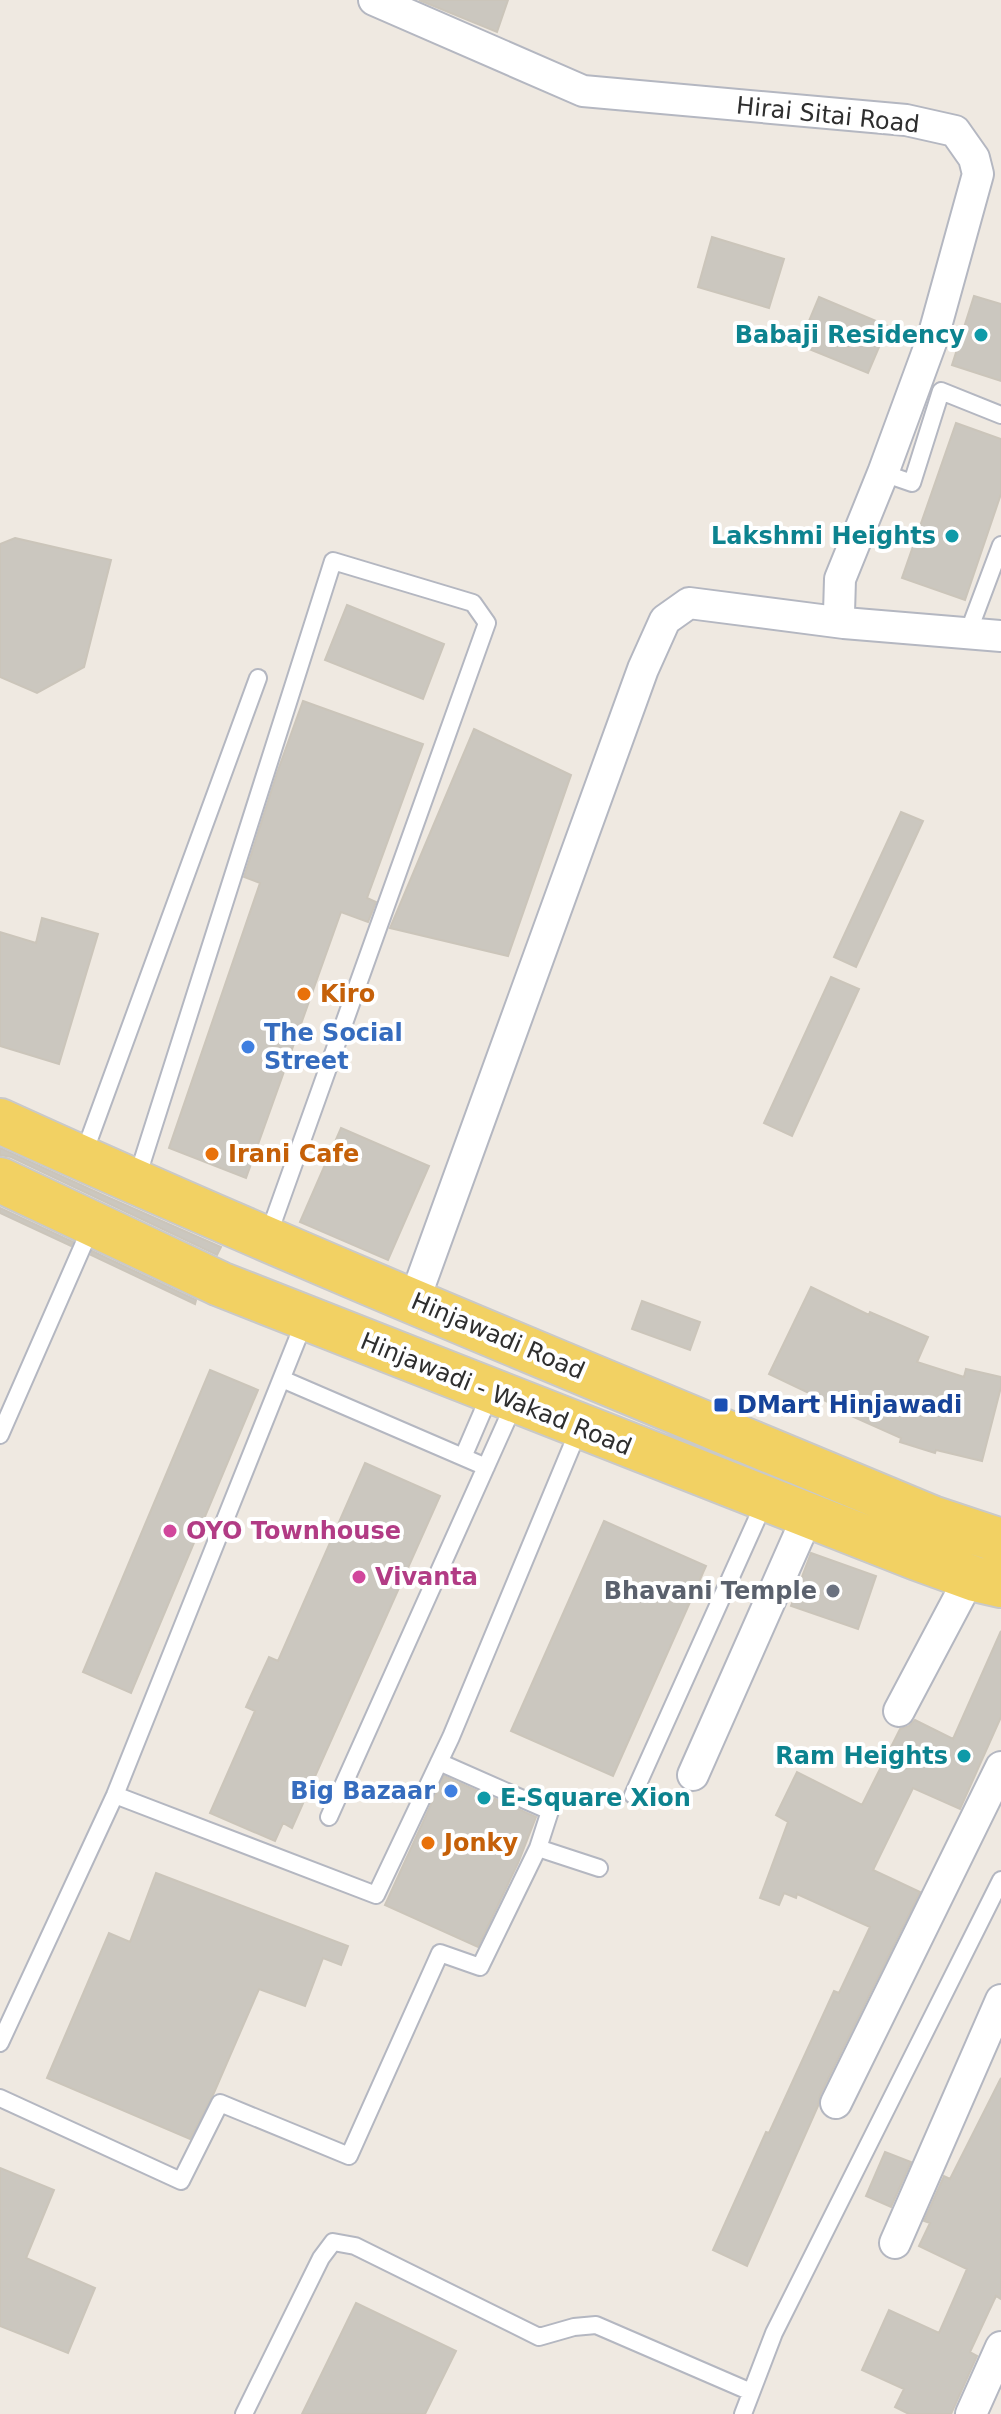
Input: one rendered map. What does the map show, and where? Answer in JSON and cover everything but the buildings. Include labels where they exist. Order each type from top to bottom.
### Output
[{"type":"main road","name":"Hinjawadi Road","points":[[0,1121],[414,1301],[932,1518],[1001,1541]]},
{"type":"main road","name":"Hinjawadi - Wakad Road","points":[[0,1180],[220,1284],[580,1427],[985,1581]]},
{"type":"street","name":"Hirai Sitai Road","points":[[374,0],[583,91],[906,120],[955,131],[974,158],[978,174],[933,337],[840,579],[839,613],[844,623]]},
{"type":"street","points":[[414,1301],[643,669],[665,620],[689,603],[844,623],[1001,636]]},
{"type":"street","points":[[693,1775],[808,1515]]},
{"type":"street","points":[[899,1711],[985,1581]]},
{"type":"street","points":[[836,2103],[1001,1767]]},
{"type":"street","points":[[895,2243],[1001,2000]]},
{"type":"street","points":[[971,2414],[1001,2347]]},
{"type":"lane","points":[[883,473],[912,483],[941,391],[1001,415]]},
{"type":"lane","points":[[968,633],[1001,545]]},
{"type":"lane","points":[[135,1182],[333,561],[473,603],[487,623],[267,1238]]},
{"type":"lane","points":[[82,1158],[258,678]]},
{"type":"lane","points":[[0,1435],[92,1224]]},
{"type":"lane","points":[[0,2043],[115,1795],[306,1318]]},
{"type":"lane","points":[[282,1379],[486,1467]]},
{"type":"lane","points":[[463,1457],[503,1397]]},
{"type":"lane","points":[[329,1817],[486,1467],[503,1397]]},
{"type":"lane","points":[[115,1795],[376,1895],[439,1762],[580,1427]]},
{"type":"lane","points":[[633,1795],[766,1499]]},
{"type":"lane","points":[[0,2098],[181,2181],[220,2103],[349,2156],[440,1953],[480,1967],[538,1848],[550,1811],[439,1762]]},
{"type":"lane","points":[[538,1848],[599,1868]]},
{"type":"lane","points":[[743,2414],[774,2333],[1001,1880]]},
{"type":"lane","points":[[244,2414],[321,2258],[333,2242],[355,2246],[539,2337],[574,2327],[596,2325],[751,2392]]},
{"type":"place","name":"Babaji Residency","points":[[981,335]]},
{"type":"place","name":"Lakshmi Heights","points":[[952,536]]},
{"type":"place","name":"Kiro","points":[[304,994]]},
{"type":"place","name":"The Social Street","points":[[248,1047]]},
{"type":"place","name":"Irani Cafe","points":[[212,1154]]},
{"type":"place","name":"DMart Hinjawadi","points":[[721,1405]]},
{"type":"place","name":"OYO Townhouse","points":[[170,1531]]},
{"type":"place","name":"Vivanta","points":[[359,1577]]},
{"type":"place","name":"Bhavani Temple","points":[[833,1591]]},
{"type":"place","name":"Ram Heights","points":[[964,1756]]},
{"type":"place","name":"Big Bazaar","points":[[451,1791]]},
{"type":"place","name":"E-Square Xion","points":[[484,1798]]},
{"type":"place","name":"Jonky","points":[[428,1843]]}]
